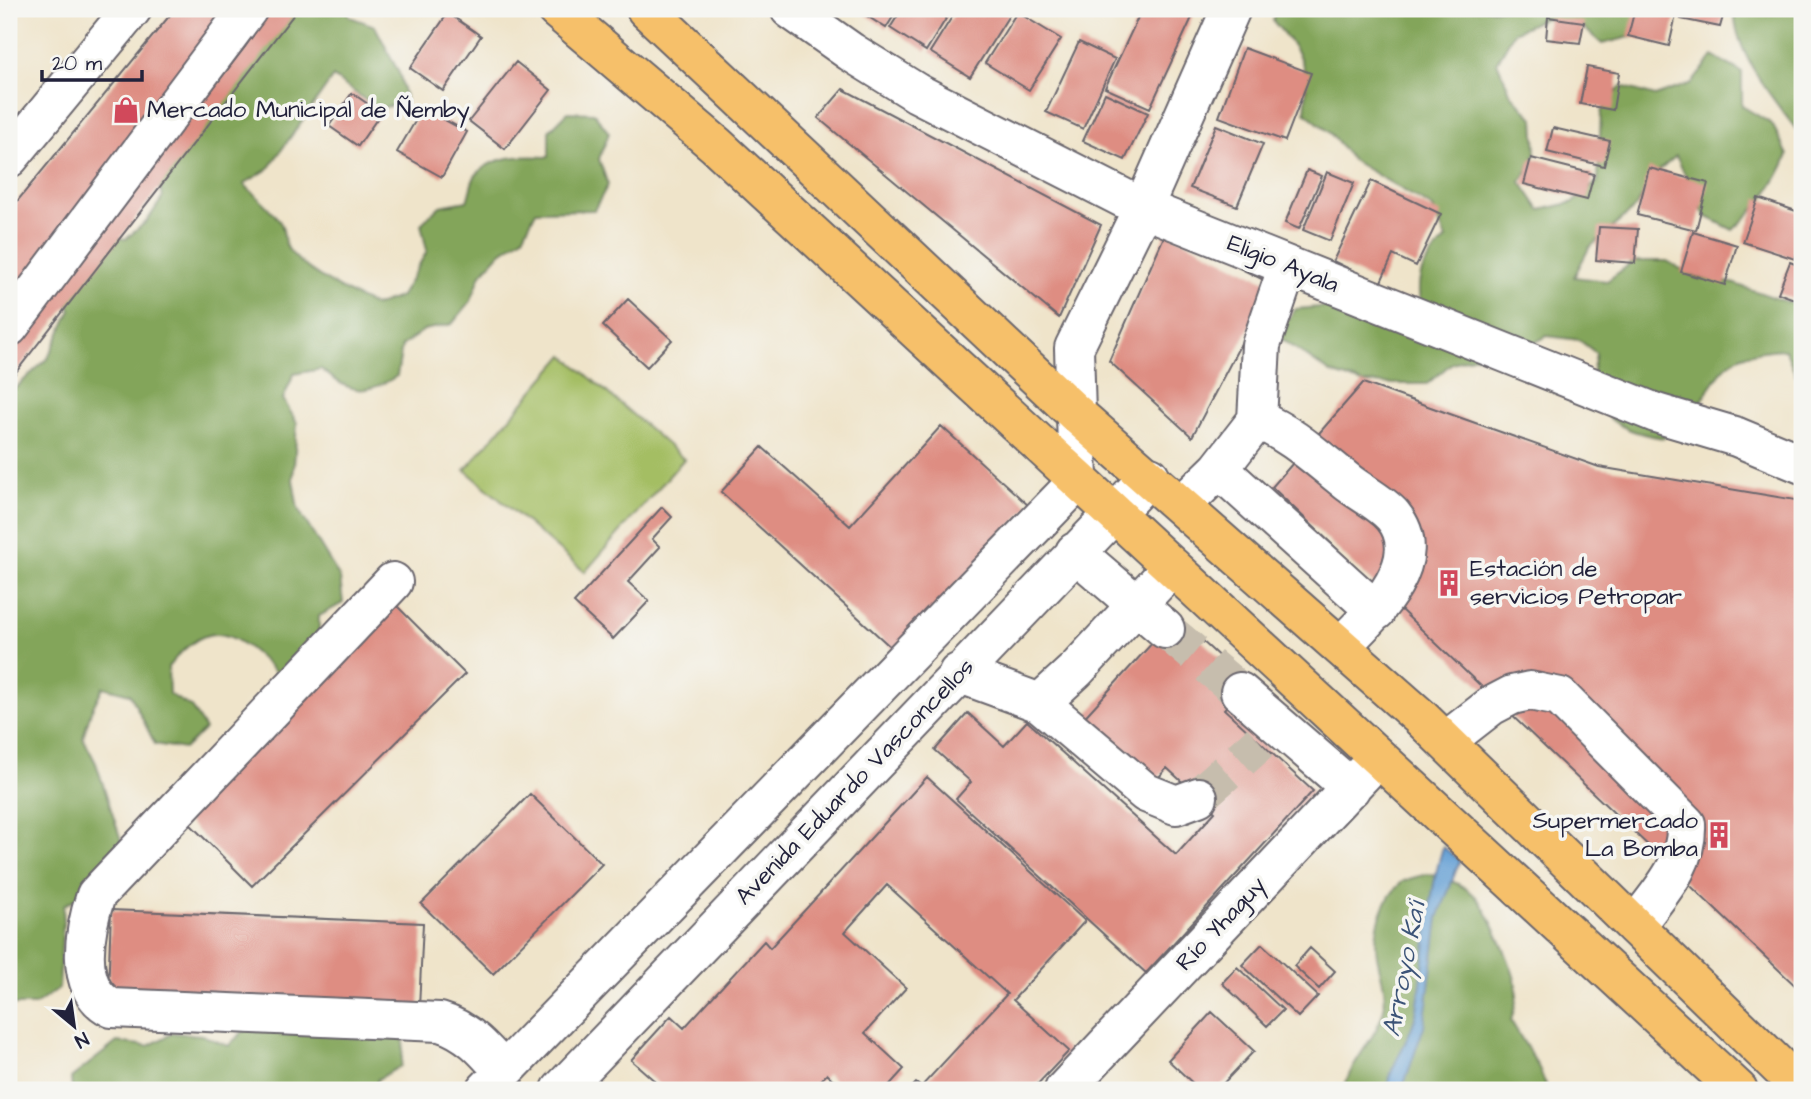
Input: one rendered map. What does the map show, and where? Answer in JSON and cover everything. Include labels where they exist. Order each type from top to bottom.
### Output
[{"type":"highway","points":[[556,9],[716,145],[1738,1090]]},
{"type":"highway","points":[[646,9],[1074,412],[1150,476],[1446,741],[1802,1088]]},
{"type":"street","points":[[10,153],[132,9]]},
{"type":"street","points":[[9,327],[248,9]]},
{"type":"street","name":"Eligio Ayala","points":[[790,9],[850,52],[918,93],[1143,208],[1656,413],[1737,437],[1802,464]]},
{"type":"street","points":[[1078,481],[1074,348],[1143,208],[1231,9]]},
{"type":"street","points":[[1182,505],[1219,469],[1257,420],[1261,345],[1288,266]]},
{"type":"street","points":[[1257,420],[1290,437],[1392,515],[1405,541],[1396,583],[1376,611],[1341,646]]},
{"type":"street","points":[[1219,469],[1376,611]]},
{"type":"street","name":"Avenida Eduardo Vasconcellos","points":[[561,1090],[1112,512],[1150,476]]},
{"type":"street","name":"Avenida Eduardo Vasconcellos","points":[[495,1081],[1078,481]]},
{"type":"street","points":[[1074,552],[1151,617]]},
{"type":"street","points":[[1040,703],[1076,670],[1151,617],[1172,567]]},
{"type":"street","points":[[393,582],[96,895],[86,927],[89,979],[95,994],[112,1008],[440,1022],[458,1027],[481,1045],[495,1081]]},
{"type":"street","points":[[958,673],[1040,703],[1146,793],[1177,805],[1198,797]]},
{"type":"street","points":[[1446,741],[1491,706],[1511,695],[1530,691],[1560,697],[1686,824],[1687,843],[1681,863],[1635,926]]},
{"type":"street","points":[[1240,692],[1269,732],[1351,788]]},
{"type":"street","points":[[1269,732],[1307,693]]},
{"type":"street","name":"Río Yhaguy","points":[[1065,1090],[1378,758]]},
{"type":"green space","points":[[260,9],[347,9],[350,17],[375,26],[400,75],[406,102],[378,109],[333,77],[268,169],[244,184],[278,219],[287,247],[296,258],[365,301],[375,306],[401,296],[427,251],[421,224],[440,206],[467,201],[474,178],[491,163],[510,158],[549,157],[549,131],[568,112],[594,113],[609,133],[599,159],[608,185],[594,210],[536,211],[523,237],[501,252],[481,274],[471,301],[452,324],[424,330],[402,346],[397,376],[375,387],[358,389],[341,383],[321,369],[294,374],[283,399],[297,423],[293,480],[298,509],[340,578],[343,603],[319,616],[319,643],[282,678],[239,641],[226,635],[213,634],[199,638],[185,649],[168,667],[169,694],[191,707],[205,729],[184,749],[155,744],[130,694],[103,687],[91,711],[83,738],[96,763],[121,840],[114,880],[64,905],[59,988],[35,1005],[9,1005],[9,394],[48,358],[71,310],[59,285],[99,235],[126,239],[147,221],[163,197],[153,172],[200,114],[202,86]]},
{"type":"green space","points":[[1275,9],[1657,9],[1634,36],[1602,44],[1577,22],[1544,18],[1514,32],[1497,62],[1511,94],[1534,119],[1536,153],[1521,182],[1540,210],[1574,202],[1598,181],[1601,112],[1621,86],[1655,96],[1692,83],[1713,56],[1742,72],[1742,106],[1772,124],[1788,155],[1758,205],[1733,230],[1705,216],[1676,156],[1652,177],[1637,206],[1589,248],[1574,277],[1607,281],[1634,261],[1667,261],[1697,278],[1732,283],[1802,307],[1802,414],[1798,379],[1785,349],[1763,351],[1734,360],[1725,367],[1689,417],[1663,438],[1628,429],[1609,418],[1596,399],[1592,387],[1596,353],[1579,340],[1547,336],[1514,354],[1482,354],[1452,363],[1427,384],[1395,384],[1363,383],[1331,373],[1276,335],[1296,309],[1332,306],[1393,331],[1425,324],[1419,298],[1420,277],[1429,259],[1446,239],[1433,208],[1352,160],[1331,134],[1305,112],[1305,72],[1297,52],[1273,21]]},
{"type":"green space","points":[[1734,9],[1802,9],[1802,137],[1758,77],[1741,44]]},
{"type":"green space","points":[[564,355],[684,459],[585,572],[465,470]]},
{"type":"green space","points":[[1428,874],[1468,890],[1486,912],[1507,957],[1516,985],[1517,997],[1511,1021],[1538,1066],[1548,1090],[1344,1090],[1352,1068],[1376,1029],[1384,1008],[1384,988],[1376,946],[1380,916],[1389,897],[1402,882]]},
{"type":"green space","points":[[269,1007],[404,1039],[401,1066],[378,1079],[373,1090],[219,1090],[212,1086],[183,1090],[72,1090],[71,1078],[117,1042],[148,1046],[173,1033],[202,1035],[228,1046]]},
{"type":"water","points":[[1443,847],[1460,860],[1438,918],[1424,1026],[1402,1090],[1386,1090],[1416,1014],[1433,888]]},
{"type":"building","name":"Mercado Municipal de Ñemby","points":[[175,9],[237,9],[9,308],[9,211]]},
{"type":"building","points":[[271,9],[298,9],[9,381],[9,351],[245,47]]},
{"type":"building","points":[[856,9],[898,9],[886,28]]},
{"type":"building","points":[[902,9],[952,9],[926,51],[890,28]]},
{"type":"building","points":[[957,9],[1013,9],[970,77],[930,52]]},
{"type":"building","points":[[1142,9],[1196,9],[1150,108],[1105,88]]},
{"type":"building","points":[[1635,9],[1676,15],[1669,46],[1628,36]]},
{"type":"building","points":[[1684,9],[1725,9],[1720,27],[1681,19]]},
{"type":"building","points":[[1017,12],[1061,39],[1029,90],[985,63]]},
{"type":"building","points":[[448,13],[481,36],[443,91],[410,68]]},
{"type":"building","points":[[1548,17],[1584,22],[1580,43],[1546,39]]},
{"type":"building","points":[[1079,42],[1115,59],[1083,129],[1046,112]]},
{"type":"building","points":[[1244,48],[1311,73],[1285,141],[1219,117]]},
{"type":"building","points":[[516,62],[551,90],[505,149],[469,121]]},
{"type":"building","points":[[1587,67],[1619,73],[1613,110],[1580,104]]},
{"type":"building","points":[[843,89],[1101,225],[1059,318],[818,118]]},
{"type":"building","points":[[352,93],[381,113],[358,146],[329,126]]},
{"type":"building","points":[[1105,93],[1148,113],[1125,160],[1083,141]]},
{"type":"building","points":[[423,108],[467,132],[442,177],[397,152]]},
{"type":"building","points":[[1216,125],[1263,144],[1237,206],[1190,188]]},
{"type":"building","points":[[1553,128],[1610,141],[1604,166],[1547,152]]},
{"type":"building","points":[[1531,158],[1594,174],[1587,200],[1524,184]]},
{"type":"building","points":[[1649,168],[1708,183],[1696,230],[1637,215]]},
{"type":"building","points":[[1307,170],[1322,176],[1299,229],[1285,223]]},
{"type":"building","points":[[1327,172],[1354,183],[1330,241],[1303,230]]},
{"type":"building","points":[[1371,181],[1441,214],[1416,266],[1393,255],[1380,284],[1333,261]]},
{"type":"building","points":[[1758,198],[1802,213],[1802,239],[1795,259],[1743,242]]},
{"type":"building","points":[[1599,227],[1638,229],[1635,263],[1596,260]]},
{"type":"building","points":[[1166,232],[1272,284],[1192,437],[1109,361]]},
{"type":"building","points":[[1693,232],[1737,245],[1725,285],[1681,272]]},
{"type":"building","points":[[1790,262],[1802,267],[1802,302],[1778,293]]},
{"type":"building","points":[[628,299],[672,340],[647,367],[603,326]]},
{"type":"building","name":"Supermercado La Bomba","points":[[1363,383],[1599,467],[1802,501],[1802,992],[1272,487]]},
{"type":"building","points":[[941,426],[1029,506],[896,652],[721,492],[762,447],[850,526]]},
{"type":"building","points":[[662,507],[672,517],[652,539],[660,547],[628,582],[649,601],[613,639],[574,603]]},
{"type":"building","points":[[394,603],[465,674],[252,886],[181,815]]},
{"type":"building","points":[[1176,617],[1248,683],[1224,709],[1313,791],[1146,973],[956,799],[971,782],[935,750],[968,713],[1004,746],[1027,721],[1176,855],[1215,812],[1167,768],[1150,787],[1080,722]]},
{"type":"building","points":[[927,777],[1085,921],[1013,1000],[1069,1051],[1032,1090],[909,1090],[916,1083],[921,1087],[1007,994],[887,885],[845,932],[906,988],[865,1033],[904,1069],[885,1090],[844,1090],[827,1074],[812,1090],[665,1090],[631,1060],[671,1016],[684,1028],[764,941],[770,948]]},
{"type":"building","points":[[530,794],[602,864],[493,974],[421,904]]},
{"type":"building","points":[[111,910],[423,923],[419,1008],[108,995]]},
{"type":"building","points":[[1262,944],[1318,996],[1298,1017],[1242,965]]},
{"type":"building","points":[[1310,948],[1335,971],[1319,989],[1294,966]]},
{"type":"building","points":[[1237,967],[1283,1010],[1267,1026],[1222,983]]},
{"type":"building","points":[[1212,1012],[1254,1051],[1217,1090],[1200,1090],[1168,1060]]},
{"type":"tunnel","points":[[1165,629],[1240,692]]},
{"type":"tunnel","points":[[1198,797],[1260,742]]},
{"type":"place","name":"Mercado Municipal de Ñemby","points":[[126,110]]},
{"type":"place","name":"Estación de servicios Petropar","points":[[1449,583]]},
{"type":"place","name":"Supermercado La Bomba","points":[[1719,835]]},
{"type":"water label","name":"Arroyo Ka'i","points":[[1404,969]]}]
